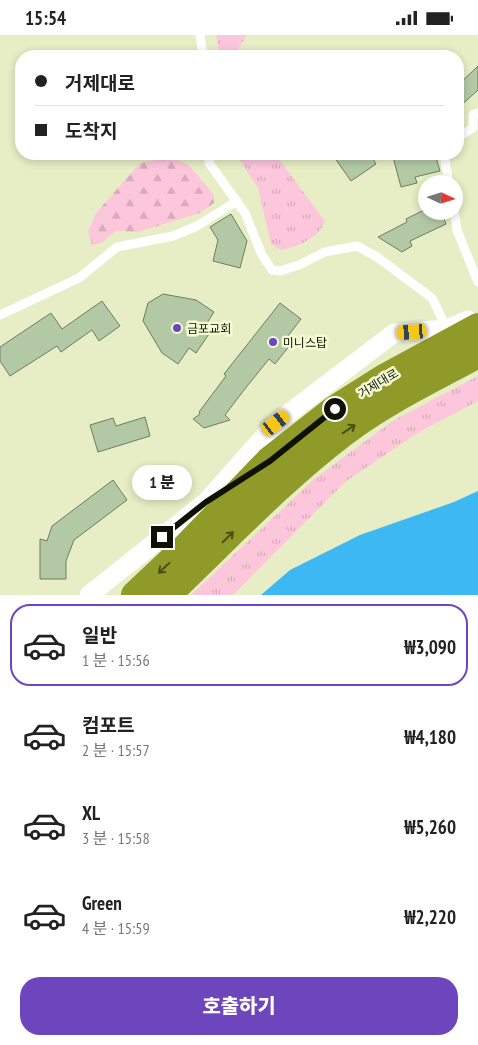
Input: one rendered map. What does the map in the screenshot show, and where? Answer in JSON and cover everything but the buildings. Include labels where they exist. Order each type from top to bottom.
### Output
[{"type":"highway","points":[[384,378],[447,329],[478,327]]},
{"type":"highway","name":"거제대로","points":[[135,595],[187,547],[270,461],[335,409],[384,378],[478,327]]},
{"type":"highway","name":"거제대로","points":[[167,595],[287,480],[344,432],[396,398],[478,354]]},
{"type":"highway","points":[[187,547],[206,502],[270,461]]},
{"type":"street","points":[[89,595],[206,502],[276,423],[394,333],[447,329],[478,315]]},
{"type":"lane","points":[[200,35],[202,50]]},
{"type":"lane","points":[[464,133],[473,128],[473,115],[478,113]]},
{"type":"lane","points":[[209,160],[209,163],[245,213],[262,255],[272,270],[280,271],[299,265],[325,252],[357,246],[378,257],[432,298],[447,329]]},
{"type":"lane","points":[[445,160],[448,175]]},
{"type":"lane","points":[[0,315],[79,278],[117,247],[173,236],[197,226],[237,201]]},
{"type":"lane","points":[[455,220],[457,230],[478,282]]},
{"type":"green space","points":[[216,35],[247,35],[238,50],[219,50]]},
{"type":"green space","points":[[155,160],[177,160],[189,165],[214,195],[214,203],[200,213],[138,232],[116,231],[101,243],[92,245],[88,232],[96,213],[140,163]]},
{"type":"green space","points":[[240,160],[279,160],[325,221],[322,227],[307,241],[288,249],[281,250],[271,244],[258,188]]},
{"type":"green space","points":[[478,376],[478,401],[419,432],[345,482],[233,595],[191,595],[314,479],[394,420]]},
{"type":"water","points":[[478,491],[478,595],[261,595],[290,570],[360,535],[454,502]]},
{"type":"place","name":"금포교회","points":[[177,328]]},
{"type":"place","name":"미니스탑","points":[[273,342]]},
{"type":"route","points":[[162,537],[206,502],[270,461],[335,409]]}]
